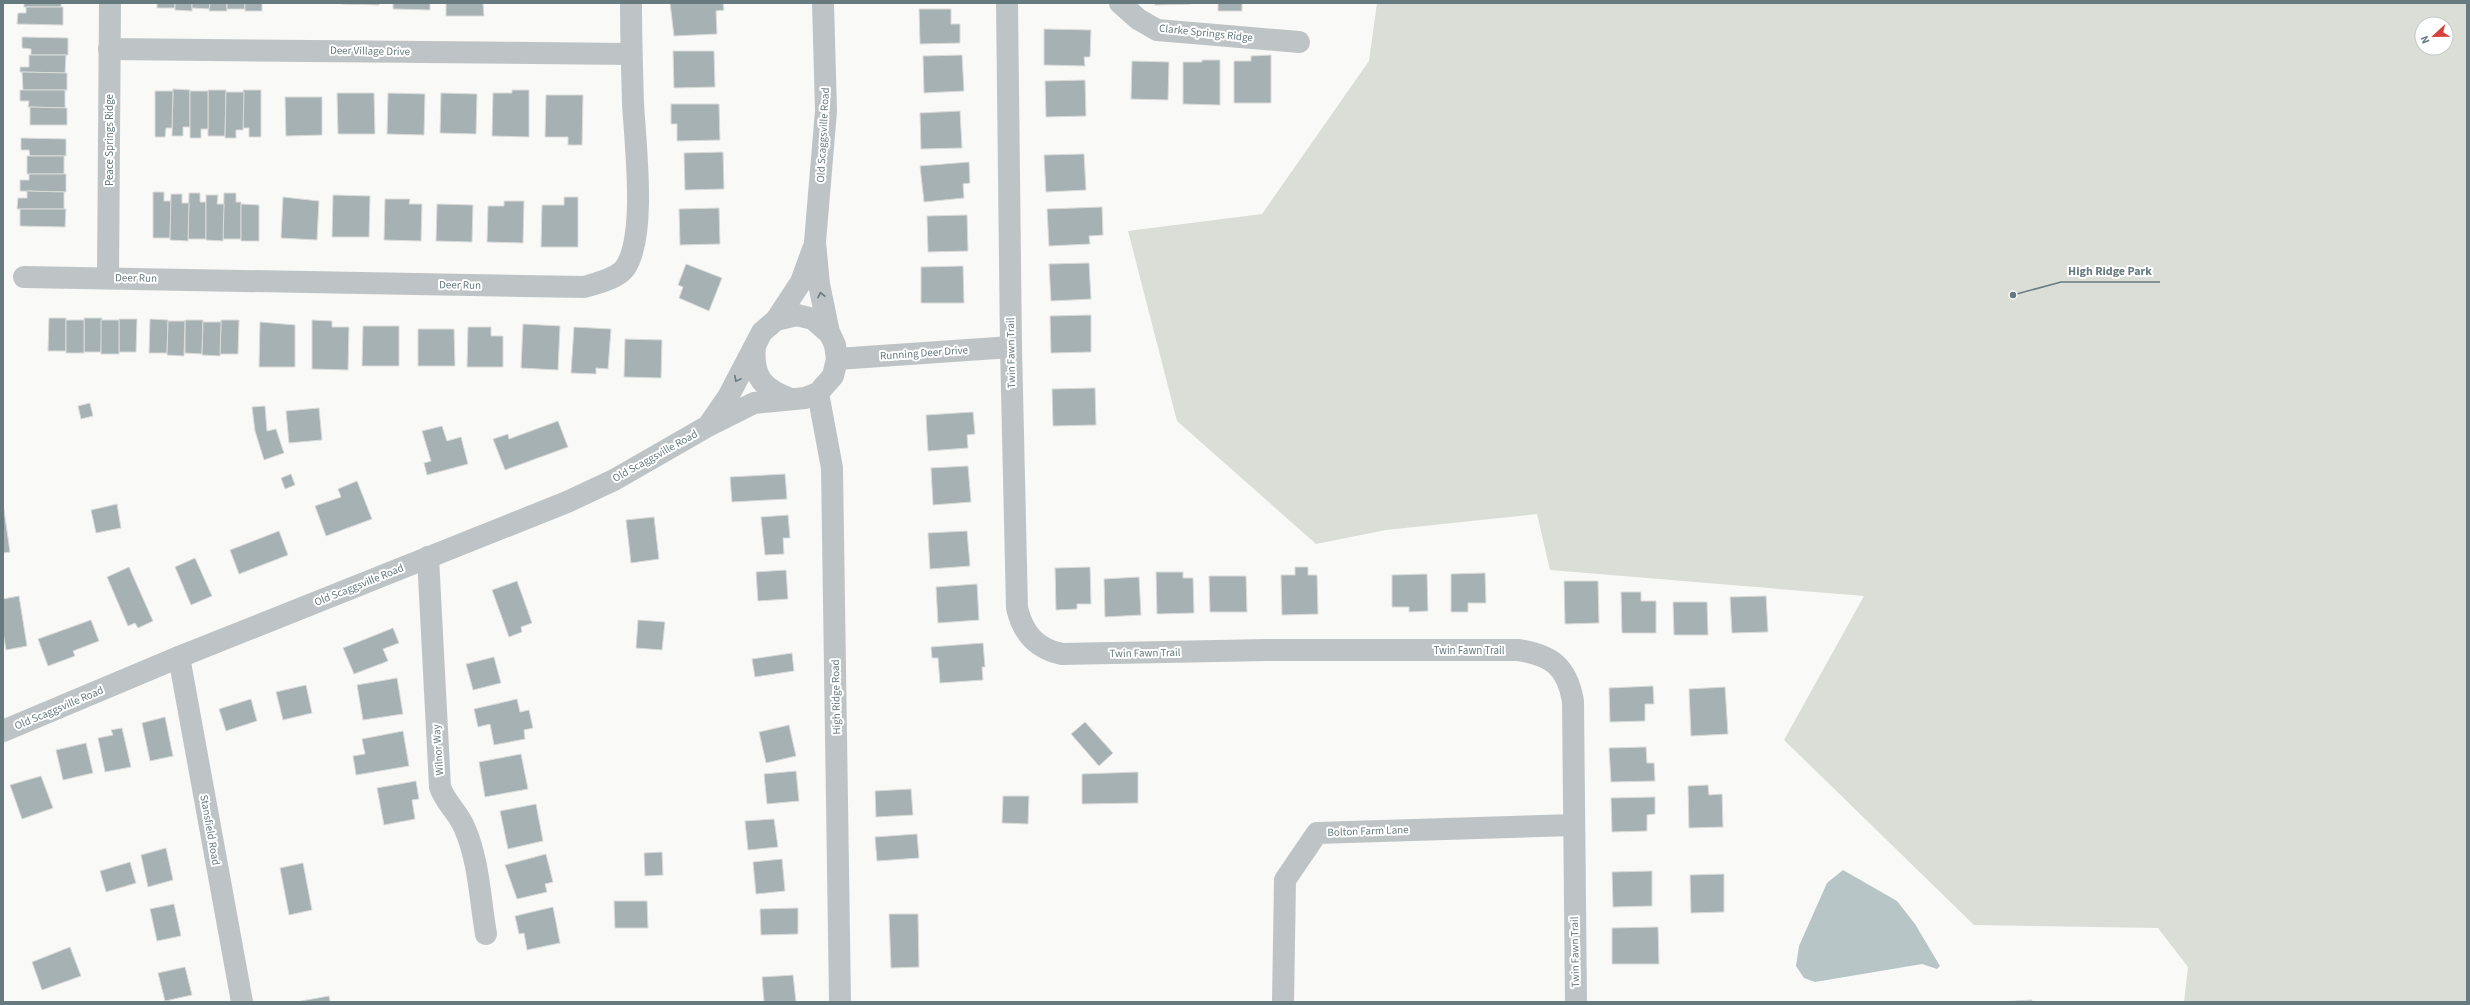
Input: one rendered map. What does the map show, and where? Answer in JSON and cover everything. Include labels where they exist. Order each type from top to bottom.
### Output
[{"type":"street","name":"Peace Springs Ridge","points":[[108,278],[110,3]]},
{"type":"street","name":"Deer Run","points":[[24,277],[584,287],[607,280],[624,269],[634,247],[638,218],[631,54],[631,3]]},
{"type":"street","name":"Old Scaggsville Road","points":[[823,3],[826,111],[815,242],[819,284],[829,333]]},
{"type":"street","name":"Twin Fawn Trail","points":[[1007,3],[1011,347],[1017,608],[1020,622],[1036,644],[1048,651],[1062,654],[1275,650],[1518,650],[1533,652],[1546,657],[1557,664],[1571,687],[1573,701],[1576,1002]]},
{"type":"street","name":"Clarke Springs Ridge","points":[[1120,3],[1138,19],[1157,30],[1299,42]]},
{"type":"street","name":"Deer Village Drive","points":[[109,49],[631,54]]},
{"type":"street","name":"Old Scaggsville Road","points":[[776,320],[801,282],[815,242]]},
{"type":"street","points":[[797,315],[813,319],[829,333],[835,345],[837,359],[833,376],[818,393],[806,398],[791,399],[773,393],[761,381],[754,359],[755,345],[762,332],[776,320],[797,315]]},
{"type":"street","name":"Old Scaggsville Road","points":[[708,426],[728,397],[755,345]]},
{"type":"street","name":"Running Deer Drive","points":[[837,359],[1011,347]]},
{"type":"street","name":"High Ridge Road","points":[[818,393],[832,468],[840,1002]]},
{"type":"street","name":"Old Scaggsville Road","points":[[3,731],[179,657],[580,496],[646,463],[708,426],[754,403],[791,399]]},
{"type":"street","name":"Wilnor Way","points":[[428,557],[440,787],[445,800],[465,827],[470,844],[486,934]]},
{"type":"street","name":"Stansfield Road","points":[[179,657],[242,1002]]},
{"type":"street","name":"Bolton Farm Lane","points":[[1283,1002],[1284,880],[1317,833],[1574,825]]},
{"type":"shaded area","points":[[1377,3],[2467,3],[2467,1002],[2184,1002],[2188,967],[2158,928],[1974,925],[1784,740],[1864,596],[1550,570],[1537,514],[1386,530],[1316,544],[1177,421],[1128,231],[1262,214],[1369,61]]},
{"type":"shaded area","points":[[1843,870],[1897,901],[1915,924],[1940,966],[1937,969],[1922,964],[1815,982],[1804,978],[1796,966],[1799,946],[1827,883]]},
{"type":"building","points":[[24,3],[61,3],[61,7],[24,7]]},
{"type":"building","points":[[157,3],[175,3],[175,8],[157,8]]},
{"type":"building","points":[[175,3],[192,3],[192,11],[175,10]]},
{"type":"building","points":[[192,3],[210,3],[210,9],[192,8]]},
{"type":"building","points":[[210,3],[227,3],[227,11],[209,11]]},
{"type":"building","points":[[227,3],[245,3],[245,9],[227,9]]},
{"type":"building","points":[[245,3],[262,3],[262,11],[245,11]]},
{"type":"building","points":[[379,3],[379,5],[342,4]]},
{"type":"building","points":[[393,3],[430,3],[430,10],[393,9]]},
{"type":"building","points":[[446,3],[483,3],[484,16],[446,16]]},
{"type":"building","points":[[670,3],[723,3],[724,10],[716,11],[717,34],[674,36]]},
{"type":"building","points":[[1155,3],[1191,3],[1191,4],[1155,5]]},
{"type":"building","points":[[1218,3],[1242,3],[1242,11],[1218,11]]},
{"type":"building","points":[[26,7],[63,7],[63,25],[17,24],[18,13],[26,13]]},
{"type":"building","points":[[919,9],[951,9],[951,24],[960,24],[960,43],[920,44]]},
{"type":"building","points":[[1044,29],[1091,30],[1090,57],[1084,57],[1085,66],[1044,65]]},
{"type":"building","points":[[22,37],[68,38],[68,55],[31,55],[31,49],[22,48]]},
{"type":"building","points":[[673,51],[714,51],[715,87],[674,88]]},
{"type":"building","points":[[29,55],[66,55],[65,73],[20,72],[20,67],[29,67]]},
{"type":"building","points":[[962,55],[964,91],[924,93],[923,56]]},
{"type":"building","points":[[1271,55],[1271,103],[1234,103],[1234,61],[1251,61],[1251,56]]},
{"type":"building","points":[[1202,60],[1220,60],[1220,105],[1183,104],[1183,62],[1202,62]]},
{"type":"building","points":[[1132,61],[1169,62],[1168,100],[1131,99]]},
{"type":"building","points":[[22,72],[67,73],[67,90],[23,90]]},
{"type":"building","points":[[1085,80],[1086,116],[1046,117],[1045,81]]},
{"type":"building","points":[[173,89],[190,90],[190,127],[183,127],[183,136],[172,136]]},
{"type":"building","points":[[20,90],[65,90],[65,108],[28,107],[29,101],[20,101]]},
{"type":"building","points":[[208,90],[226,90],[225,136],[208,136]]},
{"type":"building","points":[[243,90],[261,90],[261,137],[249,137],[249,128],[243,128]]},
{"type":"building","points":[[512,90],[529,90],[529,137],[492,136],[493,93],[512,93]]},
{"type":"building","points":[[155,91],[173,91],[172,128],[166,128],[165,137],[155,137]]},
{"type":"building","points":[[190,91],[208,91],[208,129],[201,129],[201,138],[190,138]]},
{"type":"building","points":[[226,92],[244,92],[243,130],[236,130],[236,138],[225,138]]},
{"type":"building","points":[[337,93],[374,93],[375,134],[338,134]]},
{"type":"building","points":[[388,93],[425,94],[424,135],[387,134]]},
{"type":"building","points":[[441,93],[477,94],[476,134],[440,133]]},
{"type":"building","points":[[546,95],[583,95],[582,145],[568,145],[568,137],[545,137]]},
{"type":"building","points":[[285,97],[322,97],[322,135],[286,136]]},
{"type":"building","points":[[671,104],[719,104],[720,140],[677,141],[677,124],[671,124]]},
{"type":"building","points":[[30,107],[67,108],[67,125],[30,125]]},
{"type":"building","points":[[960,111],[962,148],[921,149],[920,113]]},
{"type":"building","points":[[21,138],[66,139],[66,156],[30,156],[29,150],[21,150]]},
{"type":"building","points":[[723,152],[724,189],[685,190],[684,153]]},
{"type":"building","points":[[1084,154],[1086,190],[1046,192],[1044,155]]},
{"type":"building","points":[[27,156],[64,156],[64,174],[27,174]]},
{"type":"building","points":[[969,162],[970,183],[963,184],[964,198],[924,202],[920,166]]},
{"type":"building","points":[[29,174],[66,174],[66,192],[20,191],[20,180],[29,180]]},
{"type":"building","points":[[27,191],[64,192],[64,209],[17,209],[18,198],[27,198]]},
{"type":"building","points":[[153,192],[164,192],[164,201],[171,201],[170,238],[153,238]]},
{"type":"building","points":[[189,193],[200,193],[200,202],[206,202],[206,239],[188,239]]},
{"type":"building","points":[[224,193],[236,193],[236,202],[241,202],[241,239],[223,239]]},
{"type":"building","points":[[171,194],[182,194],[182,203],[189,203],[188,241],[170,240]]},
{"type":"building","points":[[206,195],[218,195],[217,204],[224,204],[223,241],[206,240]]},
{"type":"building","points":[[333,195],[370,196],[369,237],[332,237]]},
{"type":"building","points":[[283,197],[319,201],[317,240],[281,238]]},
{"type":"building","points":[[564,197],[578,197],[578,247],[541,247],[542,205],[564,205]]},
{"type":"building","points":[[385,199],[410,199],[409,204],[422,204],[421,241],[384,240]]},
{"type":"building","points":[[504,201],[524,201],[523,243],[487,242],[488,206],[504,206]]},
{"type":"building","points":[[241,204],[259,205],[259,241],[241,241]]},
{"type":"building","points":[[437,204],[473,205],[472,242],[436,241]]},
{"type":"building","points":[[1102,207],[1103,235],[1089,236],[1090,244],[1049,246],[1047,209]]},
{"type":"building","points":[[719,208],[720,244],[680,245],[679,209]]},
{"type":"building","points":[[20,209],[66,209],[65,227],[20,226]]},
{"type":"building","points":[[967,215],[968,251],[928,252],[927,216]]},
{"type":"building","points":[[1089,263],[1091,299],[1051,301],[1049,264]]},
{"type":"building","points":[[686,264],[722,278],[709,311],[679,298],[683,287],[678,285]]},
{"type":"building","points":[[963,266],[964,303],[921,303],[921,267]]},
{"type":"building","points":[[1091,315],[1091,352],[1051,353],[1050,316]]},
{"type":"building","points":[[49,318],[66,318],[66,351],[48,351]]},
{"type":"building","points":[[84,318],[102,318],[101,352],[84,352]]},
{"type":"building","points":[[119,319],[137,319],[136,352],[119,352]]},
{"type":"building","points":[[150,319],[168,320],[167,353],[149,353]]},
{"type":"building","points":[[66,320],[84,320],[84,353],[66,353]]},
{"type":"building","points":[[101,320],[119,320],[119,354],[101,354]]},
{"type":"building","points":[[185,320],[203,320],[202,354],[185,353]]},
{"type":"building","points":[[221,320],[239,320],[238,354],[220,354]]},
{"type":"building","points":[[312,320],[332,321],[332,327],[349,327],[348,370],[312,369]]},
{"type":"building","points":[[168,321],[185,321],[184,356],[167,355]]},
{"type":"building","points":[[203,322],[221,322],[220,356],[202,355]]},
{"type":"building","points":[[260,322],[295,325],[295,367],[259,367]]},
{"type":"building","points":[[523,324],[560,326],[558,370],[521,368]]},
{"type":"building","points":[[363,326],[399,326],[399,366],[362,366]]},
{"type":"building","points":[[468,327],[491,327],[491,336],[503,336],[503,367],[467,367]]},
{"type":"building","points":[[574,327],[611,329],[608,369],[596,368],[596,374],[571,373]]},
{"type":"building","points":[[418,329],[454,329],[455,366],[418,366]]},
{"type":"building","points":[[625,339],[662,340],[661,378],[624,377]]},
{"type":"building","points":[[1095,388],[1096,425],[1053,426],[1052,389]]},
{"type":"building","points":[[90,403],[93,416],[81,419],[78,406]]},
{"type":"building","points":[[265,406],[267,431],[276,429],[284,453],[264,460],[255,431],[252,407]]},
{"type":"building","points":[[319,408],[322,440],[289,443],[286,411]]},
{"type":"building","points":[[973,412],[975,434],[967,435],[968,448],[928,451],[926,415]]},
{"type":"building","points":[[558,421],[568,447],[505,470],[493,439],[508,434],[509,439]]},
{"type":"building","points":[[442,426],[447,441],[461,437],[468,464],[427,475],[424,463],[431,461],[422,431]]},
{"type":"building","points":[[968,466],[971,502],[933,505],[931,468]]},
{"type":"building","points":[[291,474],[295,485],[285,489],[281,478]]},
{"type":"building","points":[[785,474],[787,499],[732,502],[730,477]]},
{"type":"building","points":[[357,481],[372,519],[326,536],[315,506],[341,497],[338,489]]},
{"type":"building","points":[[3,503],[10,552],[3,553]]},
{"type":"building","points":[[117,504],[121,528],[96,533],[91,510]]},
{"type":"building","points":[[788,515],[790,538],[783,538],[784,554],[765,555],[761,517]]},
{"type":"building","points":[[654,517],[659,559],[631,563],[626,520]]},
{"type":"building","points":[[279,531],[288,555],[239,574],[230,550]]},
{"type":"building","points":[[967,531],[970,566],[930,569],[928,533]]},
{"type":"building","points":[[195,558],[212,596],[191,605],[175,567]]},
{"type":"building","points":[[129,567],[153,621],[138,628],[135,623],[128,626],[107,577]]},
{"type":"building","points":[[1090,567],[1091,604],[1077,604],[1077,609],[1056,610],[1055,568]]},
{"type":"building","points":[[1295,567],[1308,567],[1308,575],[1317,575],[1318,614],[1282,615],[1281,575],[1295,575]]},
{"type":"building","points":[[786,570],[788,599],[758,601],[756,572]]},
{"type":"building","points":[[1156,572],[1183,572],[1183,578],[1193,578],[1194,613],[1157,614]]},
{"type":"building","points":[[1485,573],[1486,603],[1468,603],[1468,612],[1451,612],[1451,574]]},
{"type":"building","points":[[1427,574],[1428,611],[1409,612],[1409,607],[1392,607],[1392,575]]},
{"type":"building","points":[[1209,576],[1246,576],[1247,612],[1210,612]]},
{"type":"building","points":[[1139,577],[1141,615],[1105,617],[1104,579]]},
{"type":"building","points":[[517,581],[532,623],[521,627],[522,632],[509,637],[492,590]]},
{"type":"building","points":[[1564,581],[1598,581],[1599,623],[1565,624]]},
{"type":"building","points":[[977,584],[979,620],[938,623],[936,587]]},
{"type":"building","points":[[1621,592],[1641,592],[1641,601],[1656,601],[1656,633],[1622,633]]},
{"type":"building","points":[[19,596],[27,646],[6,650],[3,632],[3,599]]},
{"type":"building","points":[[1766,596],[1768,632],[1732,633],[1730,597]]},
{"type":"building","points":[[1673,602],[1707,602],[1708,635],[1674,635]]},
{"type":"building","points":[[91,620],[99,641],[73,651],[75,656],[48,666],[38,639]]},
{"type":"building","points":[[638,620],[665,622],[662,650],[636,648]]},
{"type":"building","points":[[393,628],[399,643],[383,649],[388,661],[354,674],[343,648]]},
{"type":"building","points":[[983,643],[985,667],[982,667],[983,680],[940,683],[938,658],[932,658],[931,647]]},
{"type":"building","points":[[792,653],[794,671],[755,677],[752,659]]},
{"type":"building","points":[[494,657],[501,683],[473,690],[466,664]]},
{"type":"building","points":[[397,678],[403,714],[363,720],[357,685]]},
{"type":"building","points":[[306,685],[312,713],[283,720],[276,692]]},
{"type":"building","points":[[1653,686],[1654,704],[1645,704],[1645,721],[1610,722],[1609,688]]},
{"type":"building","points":[[1725,687],[1728,734],[1691,736],[1689,689]]},
{"type":"building","points":[[251,699],[257,721],[226,731],[219,709]]},
{"type":"building","points":[[517,699],[520,712],[529,710],[533,728],[524,730],[525,739],[494,745],[490,724],[478,727],[474,709]]},
{"type":"building","points":[[165,717],[173,756],[150,761],[142,723]]},
{"type":"building","points":[[1085,722],[1113,753],[1099,766],[1071,734]]},
{"type":"building","points":[[789,725],[796,756],[766,763],[759,732]]},
{"type":"building","points":[[122,728],[131,767],[105,772],[98,738],[113,735],[111,730]]},
{"type":"building","points":[[403,731],[409,766],[356,775],[353,756],[365,754],[362,739]]},
{"type":"building","points":[[86,743],[93,773],[63,780],[56,750]]},
{"type":"building","points":[[1646,747],[1647,763],[1654,763],[1655,781],[1611,782],[1609,748]]},
{"type":"building","points":[[521,754],[528,789],[485,797],[479,762]]},
{"type":"building","points":[[796,771],[799,801],[767,804],[764,774]]},
{"type":"building","points":[[1138,772],[1138,803],[1082,804],[1082,774]]},
{"type":"building","points":[[41,776],[53,808],[22,819],[10,785]]},
{"type":"building","points":[[416,781],[419,799],[412,800],[415,819],[384,825],[377,788]]},
{"type":"building","points":[[1708,785],[1709,795],[1722,794],[1723,827],[1689,828],[1688,786]]},
{"type":"building","points":[[911,789],[913,815],[876,817],[875,791]]},
{"type":"building","points":[[1003,796],[1029,796],[1028,824],[1002,823]]},
{"type":"building","points":[[1655,797],[1655,814],[1647,815],[1647,831],[1612,832],[1611,798]]},
{"type":"building","points":[[536,804],[543,841],[508,849],[500,811]]},
{"type":"building","points":[[774,819],[778,847],[748,850],[745,821]]},
{"type":"building","points":[[917,834],[919,858],[877,861],[875,837]]},
{"type":"building","points":[[166,848],[173,880],[148,887],[141,855]]},
{"type":"building","points":[[662,852],[663,875],[645,876],[644,853]]},
{"type":"building","points":[[546,854],[553,882],[545,884],[547,892],[517,899],[505,865]]},
{"type":"building","points":[[782,859],[785,891],[756,894],[753,862]]},
{"type":"building","points":[[130,862],[136,883],[106,892],[100,871]]},
{"type":"building","points":[[303,863],[312,910],[289,915],[280,868]]},
{"type":"building","points":[[1652,871],[1652,906],[1613,907],[1612,872]]},
{"type":"building","points":[[1724,874],[1724,912],[1691,913],[1690,875]]},
{"type":"building","points":[[614,901],[647,901],[648,928],[615,928]]},
{"type":"building","points":[[174,904],[181,936],[157,941],[150,909]]},
{"type":"building","points":[[553,907],[560,943],[527,950],[524,933],[519,934],[515,916]]},
{"type":"building","points":[[798,908],[798,934],[761,935],[760,909]]},
{"type":"building","points":[[889,914],[918,914],[919,967],[891,968]]},
{"type":"building","points":[[1658,927],[1659,964],[1612,964],[1612,928]]},
{"type":"building","points":[[70,947],[81,976],[42,990],[32,962]]},
{"type":"building","points":[[185,967],[192,995],[165,1001],[158,973]]},
{"type":"building","points":[[793,975],[796,1002],[764,1002],[762,977]]},
{"type":"building","points":[[329,996],[330,1002],[301,1002],[301,1001]]},
{"type":"building","points":[[2032,1000],[2032,1002],[1999,1002]]},
{"type":"place","name":"High Ridge Park","points":[[2013,295]]}]
